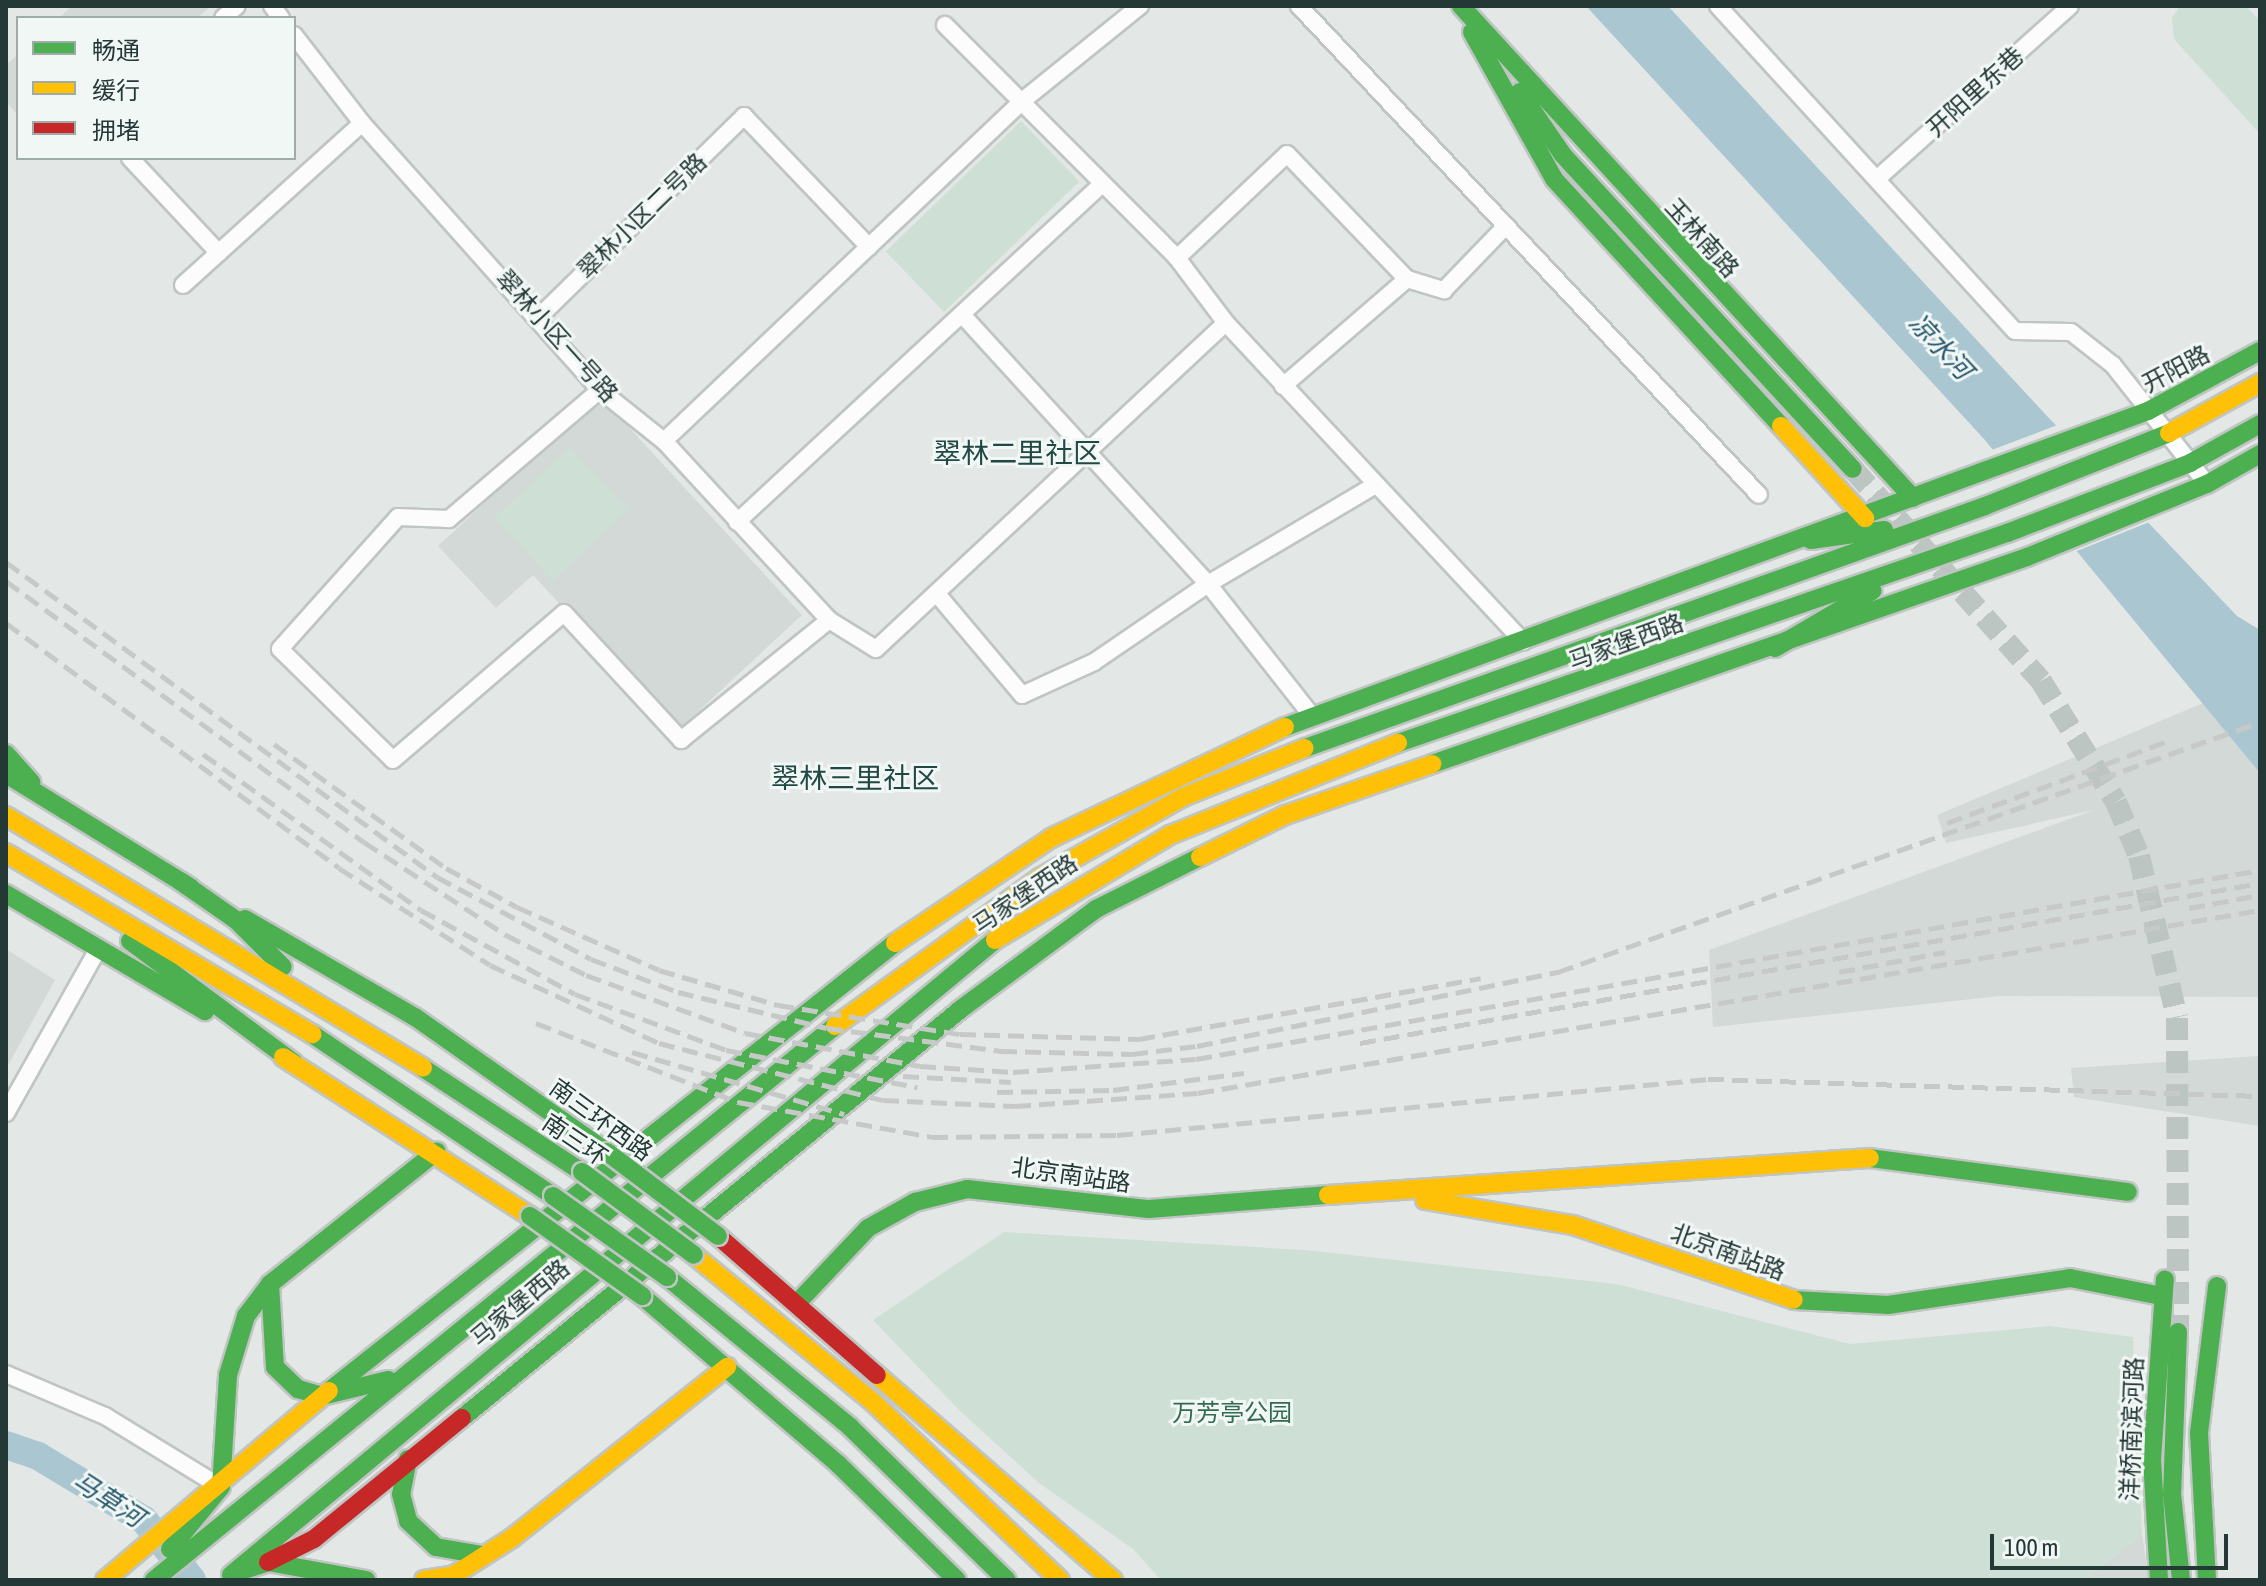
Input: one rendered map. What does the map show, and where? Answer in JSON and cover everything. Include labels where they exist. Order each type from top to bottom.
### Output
[{"type":"main road","name":"玉林南路","points":[[1460,6],[1563,155],[1853,469]]},
{"type":"main road","name":"玉林南路","points":[[1460,6],[1913,498]]},
{"type":"main road","points":[[1460,6],[1554,179],[1865,518]]},
{"type":"main road","name":"开阳路","points":[[1963,480],[2148,411],[2260,351]]},
{"type":"main road","points":[[2165,435],[2260,383]]},
{"type":"main road","points":[[2190,463],[2260,424]]},
{"type":"main road","name":"马家堡西路","points":[[154,1580],[227,1523],[395,1378],[902,972],[1041,877],[1183,797],[1985,506],[2165,435]]},
{"type":"main road","points":[[2207,484],[2260,454]]},
{"type":"main road","name":"马家堡西路","points":[[256,1563],[1002,934],[1077,886],[1170,835],[1346,761],[2007,533],[2152,474],[2190,463]]},
{"type":"main road","name":"马家堡西路","points":[[105,1580],[221,1487],[322,1396],[971,886],[1142,788],[1312,716],[1811,540],[1963,480]]},
{"type":"main road","name":"马家堡西路","points":[[228,1577],[314,1539],[961,1009],[1096,909],[1285,815],[1775,648],[2027,557],[2207,484]]},
{"type":"main road","points":[[1811,540],[1935,523]]},
{"type":"main road","points":[[1775,648],[1924,560]]},
{"type":"main road","points":[[6,754],[43,795]]},
{"type":"main road","name":"南三环西路","points":[[6,774],[180,881],[415,1017],[607,1152],[799,1301],[1113,1580]]},
{"type":"main road","name":"南三环","points":[[6,816],[350,1020],[582,1172],[694,1255],[874,1403],[1060,1580]]},
{"type":"main road","points":[[6,853],[383,1076],[667,1277],[950,1519],[1007,1580]]},
{"type":"main road","points":[[25,864],[294,1063]]},
{"type":"main road","points":[[180,881],[350,1020]]},
{"type":"main road","points":[[6,894],[437,1151],[642,1296],[727,1367],[957,1580]]},
{"type":"main road","points":[[146,1580],[211,1507],[221,1487],[233,1346],[270,1284],[437,1151]]},
{"type":"main road","name":"北京南站路","points":[[799,1301],[868,1228],[915,1202],[967,1189],[1149,1209],[1376,1194],[1829,1156],[1924,1160],[2128,1192]]},
{"type":"main road","name":"北京南站路","points":[[1376,1194],[1573,1225],[1786,1300],[1888,1305],[2070,1278],[2163,1287]]},
{"type":"main road","points":[[270,1284],[275,1367],[298,1389],[322,1396],[395,1378]]},
{"type":"main road","points":[[2207,1580],[2199,1433],[2217,1286]]},
{"type":"main road","name":"洋桥南滨河路","points":[[2159,1580],[2152,1459],[2163,1287]]},
{"type":"main road","name":"洋桥南滨河路","points":[[2178,1332],[2172,1494],[2181,1580]]},
{"type":"main road","points":[[424,1580],[454,1575],[727,1367]]},
{"type":"main road","points":[[408,1459],[401,1494],[408,1521],[436,1547],[482,1555]]},
{"type":"main road","points":[[950,1519],[989,1580]]},
{"type":"main road","points":[[256,1563],[366,1580]]},
{"type":"street","points":[[664,441],[1021,102],[1140,6]]},
{"type":"street","points":[[1299,6],[1502,230],[1759,495]]},
{"type":"street","points":[[1718,6],[1879,177],[2015,331],[2071,332],[2113,365],[2165,435],[2207,484]]},
{"type":"street","name":"开阳里东巷","points":[[1879,177],[2061,9]]},
{"type":"street","points":[[945,25],[1177,258],[1226,323],[1374,486],[1523,642]]},
{"type":"street","name":"翠林小区一号路","points":[[296,38],[362,123],[540,316],[600,390],[664,441],[829,620],[876,649],[937,594]]},
{"type":"street","name":"翠林小区二号路","points":[[540,316],[744,116],[869,247]]},
{"type":"street","points":[[183,285],[362,123]]},
{"type":"street","points":[[1177,258],[1287,154],[1407,279],[1444,290],[1502,230]]},
{"type":"street","points":[[132,160],[219,253]]},
{"type":"street","points":[[737,522],[1102,184]]},
{"type":"street","points":[[1283,386],[1407,279]]},
{"type":"street","points":[[962,315],[1091,449],[1208,584],[1312,716]]},
{"type":"street","points":[[1226,323],[937,594],[1022,695],[1094,662],[1208,584],[1374,486]]},
{"type":"street","points":[[600,390],[449,519],[398,517],[280,649],[393,760],[564,613],[681,740],[829,620]]},
{"type":"street","points":[[6,1113],[98,949]]},
{"type":"street","points":[[6,1374],[105,1416],[221,1487]]},
{"type":"street","points":[[256,1563],[276,1580]]},
{"type":"shaded area","points":[[72,6],[211,6],[199,16],[61,16]]},
{"type":"shaded area","points":[[16,56],[16,113],[6,102],[6,65]]},
{"type":"shaded area","points":[[600,396],[802,615],[677,731],[533,575],[496,608],[438,546]]},
{"type":"shaded area","points":[[2260,679],[2260,997],[2000,996],[1713,1027],[1709,950],[2094,810],[1946,843],[1937,815]]},
{"type":"shaded area","points":[[6,949],[55,980],[6,1069]]},
{"type":"shaded area","points":[[2260,1056],[2260,1126],[2074,1097],[2071,1068]]},
{"type":"shaded area","points":[[2142,1534],[2149,1580],[2084,1580]]},
{"type":"green space","points":[[2180,6],[2246,6],[2260,21],[2260,134],[2174,39],[2172,18]]},
{"type":"green space","points":[[1021,121],[1079,181],[944,312],[886,252]]},
{"type":"green space","points":[[570,447],[629,510],[553,581],[494,518]]},
{"type":"green space","name":"万芳亭公园","points":[[1004,1232],[1304,1250],[1617,1284],[1850,1344],[2050,1326],[2133,1337],[2142,1534],[2084,1580],[1161,1580],[1133,1549],[1039,1483],[960,1411],[873,1320]]},
{"type":"water","name":"凉水河","points":[[1586,6],[1668,6],[2047,416],[2237,616],[2260,630],[2260,773],[1984,439]]},
{"type":"pier","points":[[2060,424],[2152,521],[2072,553],[1989,451]]},
{"type":"waterway","name":"马草河","points":[[6,1445],[38,1456],[144,1520],[192,1580]]},
{"type":"tunnel","points":[[1853,469],[2041,681],[2116,802],[2139,856],[2177,1018],[2178,1332]]},
{"type":"railway","points":[[6,562],[437,877],[591,959],[678,992],[827,1028],[1001,1051],[1132,1054],[1197,1046],[1558,972],[2260,722]]},
{"type":"railway","points":[[6,581],[364,842],[506,935],[586,975],[745,1033],[920,1066],[1013,1072],[1196,1059],[2260,870]]},
{"type":"railway","points":[[6,623],[339,868],[490,965],[659,1043],[883,1100],[1015,1106],[1198,1093],[2260,910]]},
{"type":"railway","points":[[1947,823],[2165,742]]},
{"type":"railway","points":[[274,744],[446,868],[517,907],[659,970],[778,1005],[960,1034],[1139,1039],[1481,978]]},
{"type":"railway","points":[[203,754],[421,910],[575,994],[726,1050],[917,1087]]},
{"type":"railway","points":[[1360,1043],[2260,883]]},
{"type":"railway","points":[[2189,908],[2260,895]]},
{"type":"railway","points":[[1839,972],[1945,952]]},
{"type":"railway","points":[[536,1023],[738,1102],[932,1137],[1117,1135],[1708,1079],[2260,1096]]},
{"type":"railway","points":[[632,1052],[844,1114]]},
{"type":"railway","points":[[997,1092],[1113,1090],[1244,1073]]},
{"type":"railway","points":[[903,1076],[1011,1082]]},
{"type":"traffic: fast","points":[[1461,6],[1913,498]]},
{"type":"traffic: fast","points":[[1472,32],[1554,179],[1781,426]]},
{"type":"traffic: fast","points":[[1520,92],[1563,155],[1853,469]]},
{"type":"traffic: fast","points":[[1285,727],[2148,411],[2260,351]]},
{"type":"traffic: fast","points":[[1398,743],[2007,533],[2190,463],[2260,424]]},
{"type":"traffic: fast","points":[[1305,748],[1985,506],[2169,433]]},
{"type":"traffic: fast","points":[[1432,764],[2027,557],[2207,484],[2260,454]]},
{"type":"traffic: fast","points":[[1811,540],[1884,530]]},
{"type":"traffic: fast","points":[[1775,648],[1872,591]]},
{"type":"traffic: fast","points":[[6,754],[31,782]]},
{"type":"traffic: fast","points":[[6,774],[191,888]]},
{"type":"traffic: fast","points":[[462,1418],[961,1009],[1096,909],[1200,857]]},
{"type":"traffic: fast","points":[[180,881],[236,920],[283,967]]},
{"type":"traffic: fast","points":[[6,894],[205,1011]]},
{"type":"traffic: fast","points":[[245,919],[415,1017],[607,1152]]},
{"type":"traffic: fast","points":[[231,1575],[995,940]]},
{"type":"traffic: fast","points":[[130,941],[294,1063]]},
{"type":"traffic: fast","points":[[329,1391],[895,943]]},
{"type":"traffic: fast","points":[[154,1580],[835,1026]]},
{"type":"traffic: fast","points":[[312,1034],[553,1196]]},
{"type":"traffic: fast","points":[[423,1068],[582,1172]]},
{"type":"traffic: fast","points":[[170,1549],[221,1487],[228,1375],[246,1316],[270,1284],[437,1151]]},
{"type":"traffic: fast","points":[[607,1152],[718,1236]]},
{"type":"traffic: fast","points":[[1870,1158],[2128,1192]]},
{"type":"traffic: fast","points":[[582,1172],[694,1255]]},
{"type":"traffic: fast","points":[[799,1301],[868,1228],[915,1202],[967,1189],[1149,1209],[1328,1195]]},
{"type":"traffic: fast","points":[[553,1196],[667,1277]]},
{"type":"traffic: fast","points":[[530,1216],[642,1296]]},
{"type":"traffic: fast","points":[[667,1277],[850,1427],[1007,1580]]},
{"type":"traffic: fast","points":[[1794,1300],[1888,1305],[2070,1278],[2162,1296]]},
{"type":"traffic: fast","points":[[2159,1580],[2152,1459],[2165,1279]]},
{"type":"traffic: fast","points":[[270,1284],[275,1367],[298,1389],[322,1396],[388,1380]]},
{"type":"traffic: fast","points":[[2207,1580],[2199,1433],[2217,1286]]},
{"type":"traffic: fast","points":[[642,1296],[838,1464],[957,1580]]},
{"type":"traffic: fast","points":[[2178,1332],[2172,1494],[2181,1580]]},
{"type":"traffic: fast","points":[[408,1459],[401,1494],[408,1521],[436,1547],[482,1555]]},
{"type":"traffic: fast","points":[[241,1571],[268,1562],[366,1580]]},
{"type":"traffic: slow","points":[[2169,433],[2260,383]]},
{"type":"traffic: slow","points":[[1781,426],[1865,518]]},
{"type":"traffic: slow","points":[[895,943],[1051,838],[1285,727]]},
{"type":"traffic: slow","points":[[995,940],[1170,835],[1398,743]]},
{"type":"traffic: slow","points":[[835,1026],[1041,877],[1183,797],[1305,748]]},
{"type":"traffic: slow","points":[[1200,857],[1285,815],[1432,764]]},
{"type":"traffic: slow","points":[[6,816],[423,1068]]},
{"type":"traffic: slow","points":[[6,853],[312,1034]]},
{"type":"traffic: slow","points":[[283,1057],[530,1216]]},
{"type":"traffic: slow","points":[[1328,1195],[1870,1158]]},
{"type":"traffic: slow","points":[[1425,1200],[1573,1225],[1794,1300]]},
{"type":"traffic: slow","points":[[694,1255],[874,1403],[1060,1580]]},
{"type":"traffic: slow","points":[[424,1580],[454,1575],[512,1538],[727,1367]]},
{"type":"traffic: slow","points":[[877,1375],[1113,1580]]},
{"type":"traffic: slow","points":[[105,1580],[329,1391]]},
{"type":"traffic: jam","points":[[718,1236],[877,1375]]},
{"type":"traffic: jam","points":[[268,1562],[314,1539],[462,1418]]},
{"type":"district","name":"翠林二里社区","points":[[1017,453]]},
{"type":"district","name":"翠林三里社区","points":[[855,778]]}]
